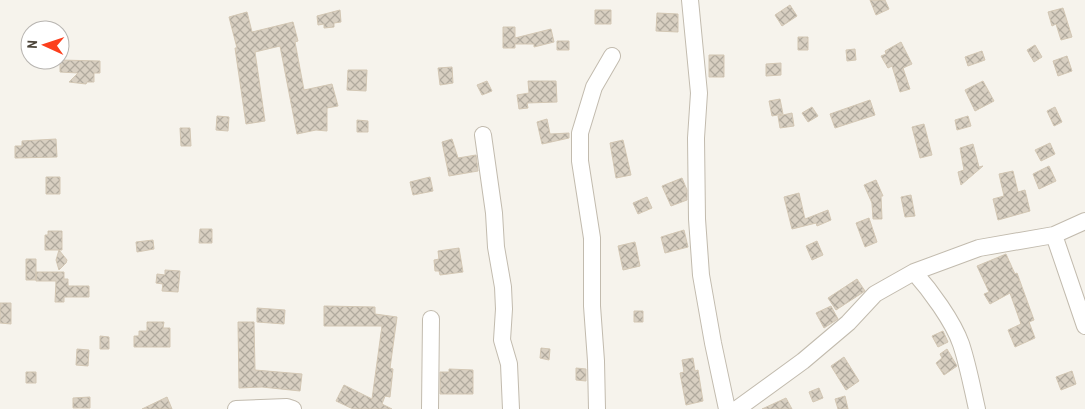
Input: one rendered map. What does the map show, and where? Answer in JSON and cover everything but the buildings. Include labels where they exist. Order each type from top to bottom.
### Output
[{"type":"street","points":[[690,0],[699,93],[696,154],[697,219],[701,275],[727,409]]},
{"type":"street","points":[[597,409],[592,306],[592,238],[580,161],[580,133],[594,87],[612,56]]},
{"type":"street","points":[[484,135],[494,213],[496,247],[503,287],[502,340],[509,364],[511,409]]},
{"type":"street","points":[[737,409],[803,361],[848,323],[876,294],[914,272],[979,248],[1054,235],[1085,221]]},
{"type":"street","points":[[1054,235],[1085,326]]},
{"type":"street","points":[[914,272],[936,299],[960,342],[969,371],[977,409]]},
{"type":"street","points":[[430,409],[431,320]]},
{"type":"street","points":[[236,409],[287,407],[292,409]]}]
